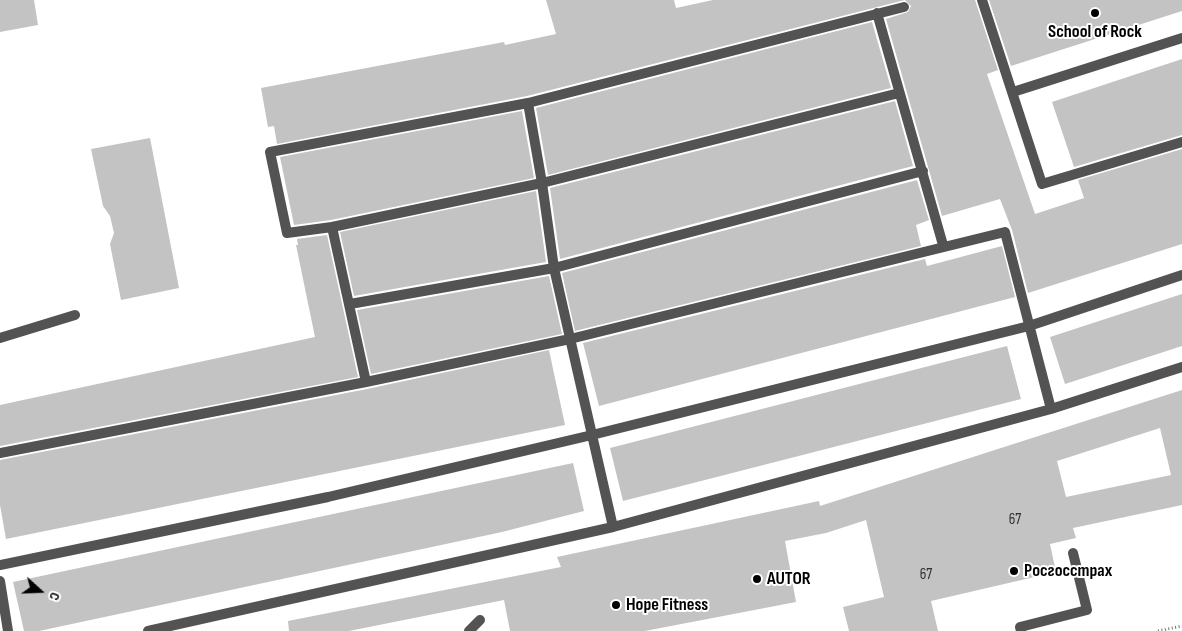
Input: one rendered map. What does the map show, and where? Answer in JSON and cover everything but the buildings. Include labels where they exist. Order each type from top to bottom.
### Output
[{"type":"lane","points":[[982,0],[1042,184],[1182,142]]},
{"type":"lane","points":[[899,93],[542,183],[332,227],[287,233],[270,152],[528,102],[904,7]]},
{"type":"lane","points":[[877,13],[923,170],[942,245]]},
{"type":"lane","points":[[1013,92],[1182,38]]},
{"type":"lane","points":[[528,102],[554,268],[613,527]]},
{"type":"lane","points":[[350,304],[554,268],[923,170]]},
{"type":"lane","points":[[332,227],[366,382]]},
{"type":"lane","points":[[0,453],[366,382],[570,339],[942,245],[1005,232],[1051,409]]},
{"type":"lane","points":[[0,565],[328,497],[592,435],[1029,326],[1182,276]]},
{"type":"lane","points":[[0,338],[75,315]]},
{"type":"lane","points":[[148,631],[613,527],[1051,409],[1182,367]]},
{"type":"lane","points":[[1021,631],[1020,627],[1086,610],[1073,553]]},
{"type":"lane","points":[[0,581],[8,631]]},
{"type":"lane","points":[[469,631],[480,620]]},
{"type":"path","points":[[1158,631],[1182,626]]},
{"type":"place","name":"School of Rock","points":[[1095,13]]},
{"type":"place","name":"Росгосстрах","points":[[1014,571]]},
{"type":"place","name":"AUTOR","points":[[757,579]]},
{"type":"place","name":"Hope Fitness","points":[[616,605]]}]
